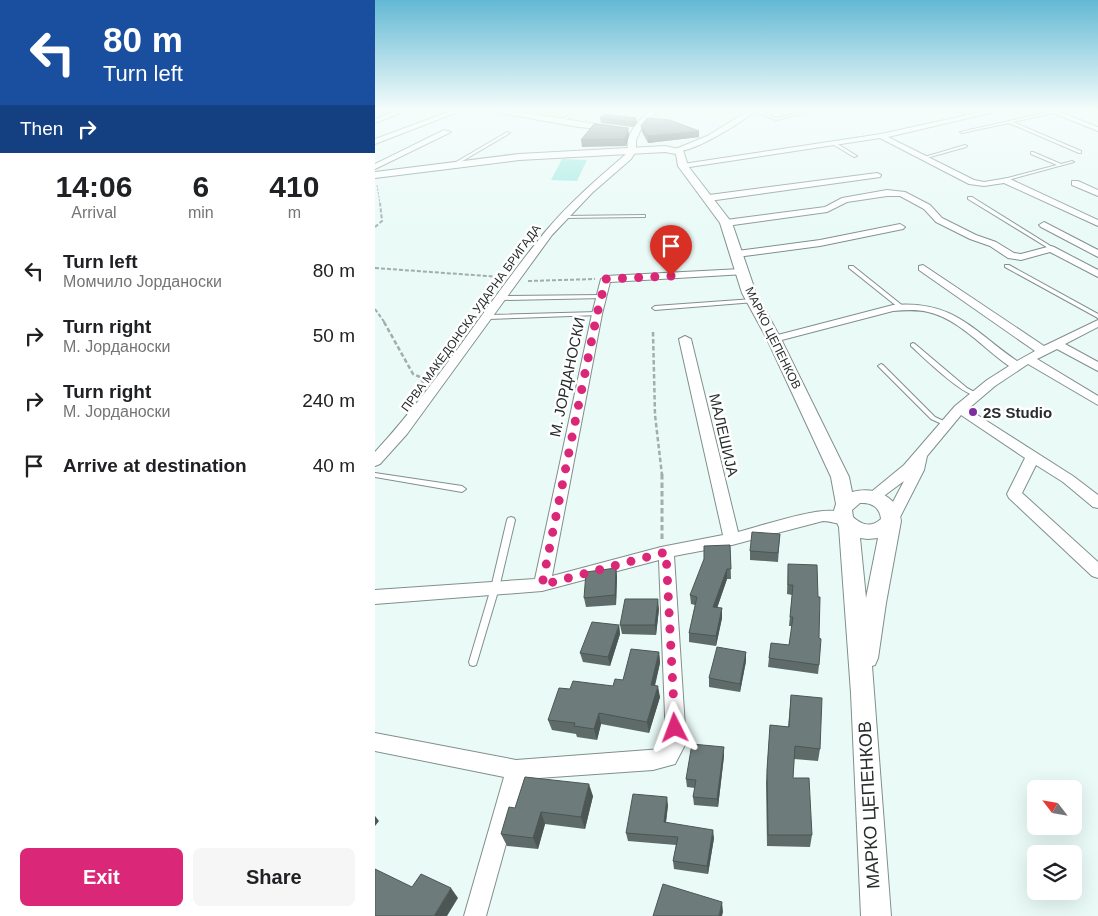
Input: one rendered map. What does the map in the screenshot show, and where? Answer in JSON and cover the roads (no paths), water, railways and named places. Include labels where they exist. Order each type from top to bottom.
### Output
[{"type":"street","points":[[375,167],[402,154]]},
{"type":"street","points":[[375,174],[561,154]]},
{"type":"street","name":"ПРВА МАКЕДОНСКА УДАРНА БРИГАДА","points":[[375,462],[432,392],[514,282],[536,248],[563,216],[630,154]]},
{"type":"street","name":"МАРКО ЦЕПЕНКОВ","points":[[680,154],[683,166],[726,223],[741,272],[753,301],[774,339],[840,477]]},
{"type":"street","points":[[683,166],[768,154]]},
{"type":"street","points":[[915,154],[971,182],[984,184],[1005,180],[1098,223]]},
{"type":"street","points":[[709,198],[877,175]]},
{"type":"street","points":[[1075,183],[1098,193]]},
{"type":"street","points":[[726,223],[827,209],[840,202],[895,192],[906,195],[927,208],[939,220],[973,237],[993,244],[1011,256],[1021,257],[1047,249],[1055,250],[1098,274]]},
{"type":"street","points":[[1044,225],[1098,254]]},
{"type":"street","points":[[737,254],[820,243],[900,227]]},
{"type":"street","points":[[923,268],[1043,351]]},
{"type":"street","name":"М. ЈОРДАНОСКИ","points":[[542,585],[597,314],[606,279],[741,272]]},
{"type":"street","points":[[774,339],[901,307],[934,310],[950,315],[1023,362],[1098,401]]},
{"type":"street","points":[[846,516],[850,500],[868,497],[891,486],[922,455],[960,409],[991,382],[1043,351],[1095,327]]},
{"type":"street","name":"МАЛЕШИЈА","points":[[685,339],[732,539]]},
{"type":"street","points":[[1057,344],[1098,367]]},
{"type":"street","points":[[960,409],[1033,456],[1098,503]]},
{"type":"street","points":[[375,597],[542,585],[664,553],[732,539],[823,516],[846,516],[865,532],[873,532],[887,526],[891,521],[917,470],[922,455]]},
{"type":"street","points":[[1033,456],[1014,494],[1098,572]]},
{"type":"street","points":[[840,477],[852,489],[886,504],[890,510],[891,521],[875,603],[863,693]]},
{"type":"street","points":[[840,477],[846,516],[863,693]]},
{"type":"street","points":[[375,742],[516,770],[653,760],[668,757],[676,743],[676,736],[664,553]]},
{"type":"street","name":"МАРКО ЦЕПЕНКОВ","points":[[863,693],[876,916]]},
{"type":"street","points":[[475,916],[516,770]]},
{"type":"lane","points":[[453,165],[473,154]]},
{"type":"lane","points":[[851,154],[855,156]]},
{"type":"lane","points":[[923,158],[938,154]]},
{"type":"lane","points":[[1034,154],[1060,165]]},
{"type":"lane","points":[[1005,180],[1072,162]]},
{"type":"lane","points":[[970,198],[1055,250]]},
{"type":"lane","points":[[563,216],[643,216]]},
{"type":"lane","points":[[1007,266],[1098,316]]},
{"type":"lane","points":[[851,267],[901,307]]},
{"type":"lane","points":[[501,298],[603,296]]},
{"type":"lane","points":[[655,308],[753,301]]},
{"type":"lane","points":[[488,317],[597,314]]},
{"type":"lane","points":[[913,345],[965,390],[976,395]]},
{"type":"lane","points":[[881,366],[933,418],[946,424]]},
{"type":"lane","points":[[375,475],[462,490]]},
{"type":"lane","points":[[473,662],[495,588],[511,520]]},
{"type":"place","name":"2S Studio","points":[[973,412]]}]
